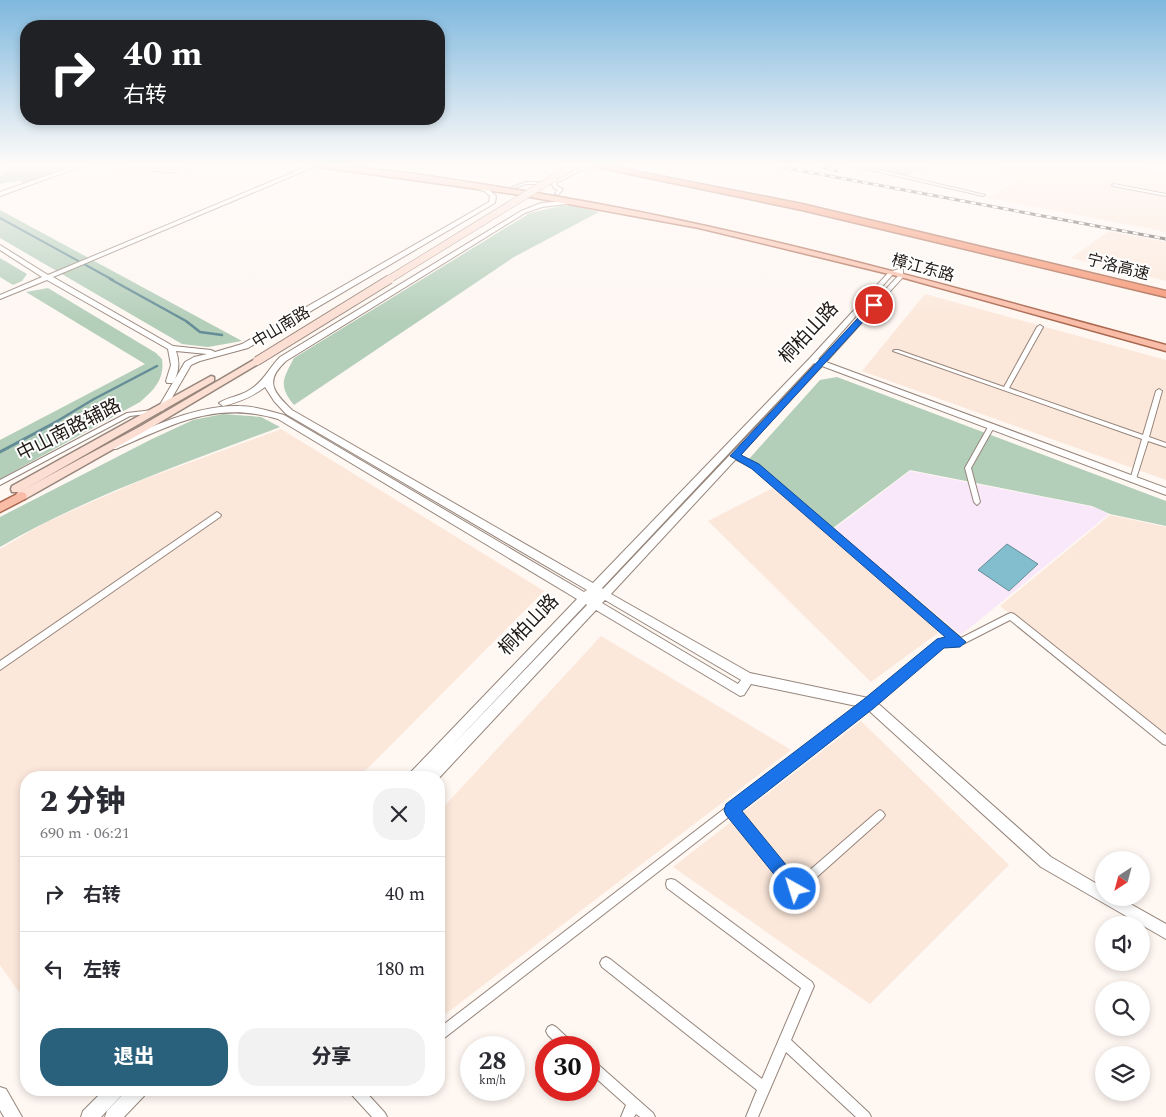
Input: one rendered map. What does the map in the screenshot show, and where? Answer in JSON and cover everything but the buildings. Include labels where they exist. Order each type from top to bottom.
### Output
[{"type":"highway","name":"宁洛高速","points":[[850,218],[1166,294]]},
{"type":"highway","name":"宁洛高速","points":[[877,218],[1166,288]]},
{"type":"main road","name":"中山南路","points":[[0,498],[18,492],[94,456],[144,428],[479,218]]},
{"type":"main road","name":"中山南路","points":[[0,508],[18,492],[157,410],[253,359],[487,218]]},
{"type":"main road","name":"樟江东路","points":[[653,218],[740,236],[898,273],[1166,340]]},
{"type":"main road","name":"樟江东路","points":[[679,218],[749,232],[1166,348]]},
{"type":"street","points":[[0,297],[190,218]]},
{"type":"street","points":[[157,410],[188,364],[197,359],[245,346],[466,218]]},
{"type":"street","points":[[144,428],[202,406],[243,399],[256,392],[269,379],[277,363],[513,218]]},
{"type":"street","points":[[0,247],[47,277],[171,348],[204,352],[228,351]]},
{"type":"street","name":"桐柏山路","points":[[437,771],[734,456],[898,273]]},
{"type":"street","points":[[1006,389],[1040,327]]},
{"type":"street","points":[[157,410],[175,372],[175,360],[171,348]]},
{"type":"street","points":[[896,351],[1166,445]]},
{"type":"street","points":[[817,362],[1166,492]]},
{"type":"street","name":"桐柏山路","points":[[420,771],[584,598],[817,362]]},
{"type":"street","points":[[269,379],[268,388],[289,412],[748,678],[869,703],[1046,862],[1095,891]]},
{"type":"street","points":[[1133,480],[1159,391]]},
{"type":"street","points":[[94,456],[179,420],[204,412],[235,407],[268,412],[290,422],[740,691],[748,678]]},
{"type":"street","name":"中山南路辅路","points":[[0,483],[129,414],[157,410]]},
{"type":"street","points":[[977,502],[968,468],[991,427]]},
{"type":"street","points":[[734,456],[755,466],[960,642]]},
{"type":"street","points":[[0,666],[217,515]]},
{"type":"street","points":[[445,1030],[869,703],[941,642],[960,642],[1011,616],[1166,741]]},
{"type":"street","points":[[731,810],[795,889],[880,815]]},
{"type":"street","points":[[671,884],[808,986],[752,1117]]},
{"type":"street","points":[[1121,906],[1166,932]]},
{"type":"street","points":[[606,963],[764,1088]]},
{"type":"street","points":[[552,1032],[556,1036]]},
{"type":"street","points":[[784,1042],[865,1117]]},
{"type":"street","points":[[600,1074],[649,1117]]},
{"type":"street","points":[[0,1096],[14,1117]]},
{"type":"street","points":[[89,1117],[109,1096]]},
{"type":"street","points":[[113,1117],[132,1096]]},
{"type":"street","points":[[361,1096],[380,1117]]},
{"type":"street","points":[[627,1117],[634,1104]]},
{"type":"shaded area","points":[[1093,218],[1166,218],[1166,232]]},
{"type":"shaded area","points":[[1109,231],[1166,242],[1166,281],[1071,258]]},
{"type":"shaded area","points":[[925,294],[1166,360],[1166,480],[862,371]]},
{"type":"shaded area","points":[[281,429],[544,591],[365,771],[20,771],[20,993],[0,965],[0,549],[46,522],[142,480]]},
{"type":"shaded area","points":[[910,471],[1093,507],[1109,514],[961,635],[834,529]]},
{"type":"shaded area","points":[[775,487],[935,624],[938,633],[871,682],[708,521]]},
{"type":"shaded area","points":[[1110,515],[1166,527],[1166,738],[1000,606]]},
{"type":"shaded area","points":[[601,636],[791,750],[445,1014],[445,805]]},
{"type":"shaded area","points":[[861,721],[1009,865],[870,1004],[673,867]]},
{"type":"green space","points":[[0,218],[15,218],[242,341],[208,347],[182,344],[0,238]]},
{"type":"green space","points":[[522,218],[587,218],[514,257],[294,405],[286,392],[284,382],[294,358]]},
{"type":"green space","points":[[0,258],[27,274],[22,281],[13,285],[0,277]]},
{"type":"green space","points":[[48,288],[156,353],[162,359],[162,372],[157,384],[140,402],[0,479],[0,440],[145,364],[26,292]]},
{"type":"green space","points":[[837,377],[1166,501],[1166,526],[1110,514],[1092,506],[910,470],[833,528],[764,468],[749,459],[820,380]]},
{"type":"green space","points":[[223,414],[261,417],[280,427],[102,496],[0,547],[0,517],[193,420]]},
{"type":"water","points":[[1007,544],[1038,564],[1009,591],[978,570]]},
{"type":"waterway","points":[[0,218],[113,280]]},
{"type":"waterway","points":[[110,279],[186,321],[200,332],[222,335]]},
{"type":"waterway","points":[[54,423],[94,399],[157,366]]},
{"type":"waterway","points":[[0,452],[56,422]]},
{"type":"railway","points":[[1054,218],[1166,239]]},
{"type":"route","points":[[795,889],[731,810],[869,703],[941,642],[960,642],[755,466],[734,456],[874,305]]}]
